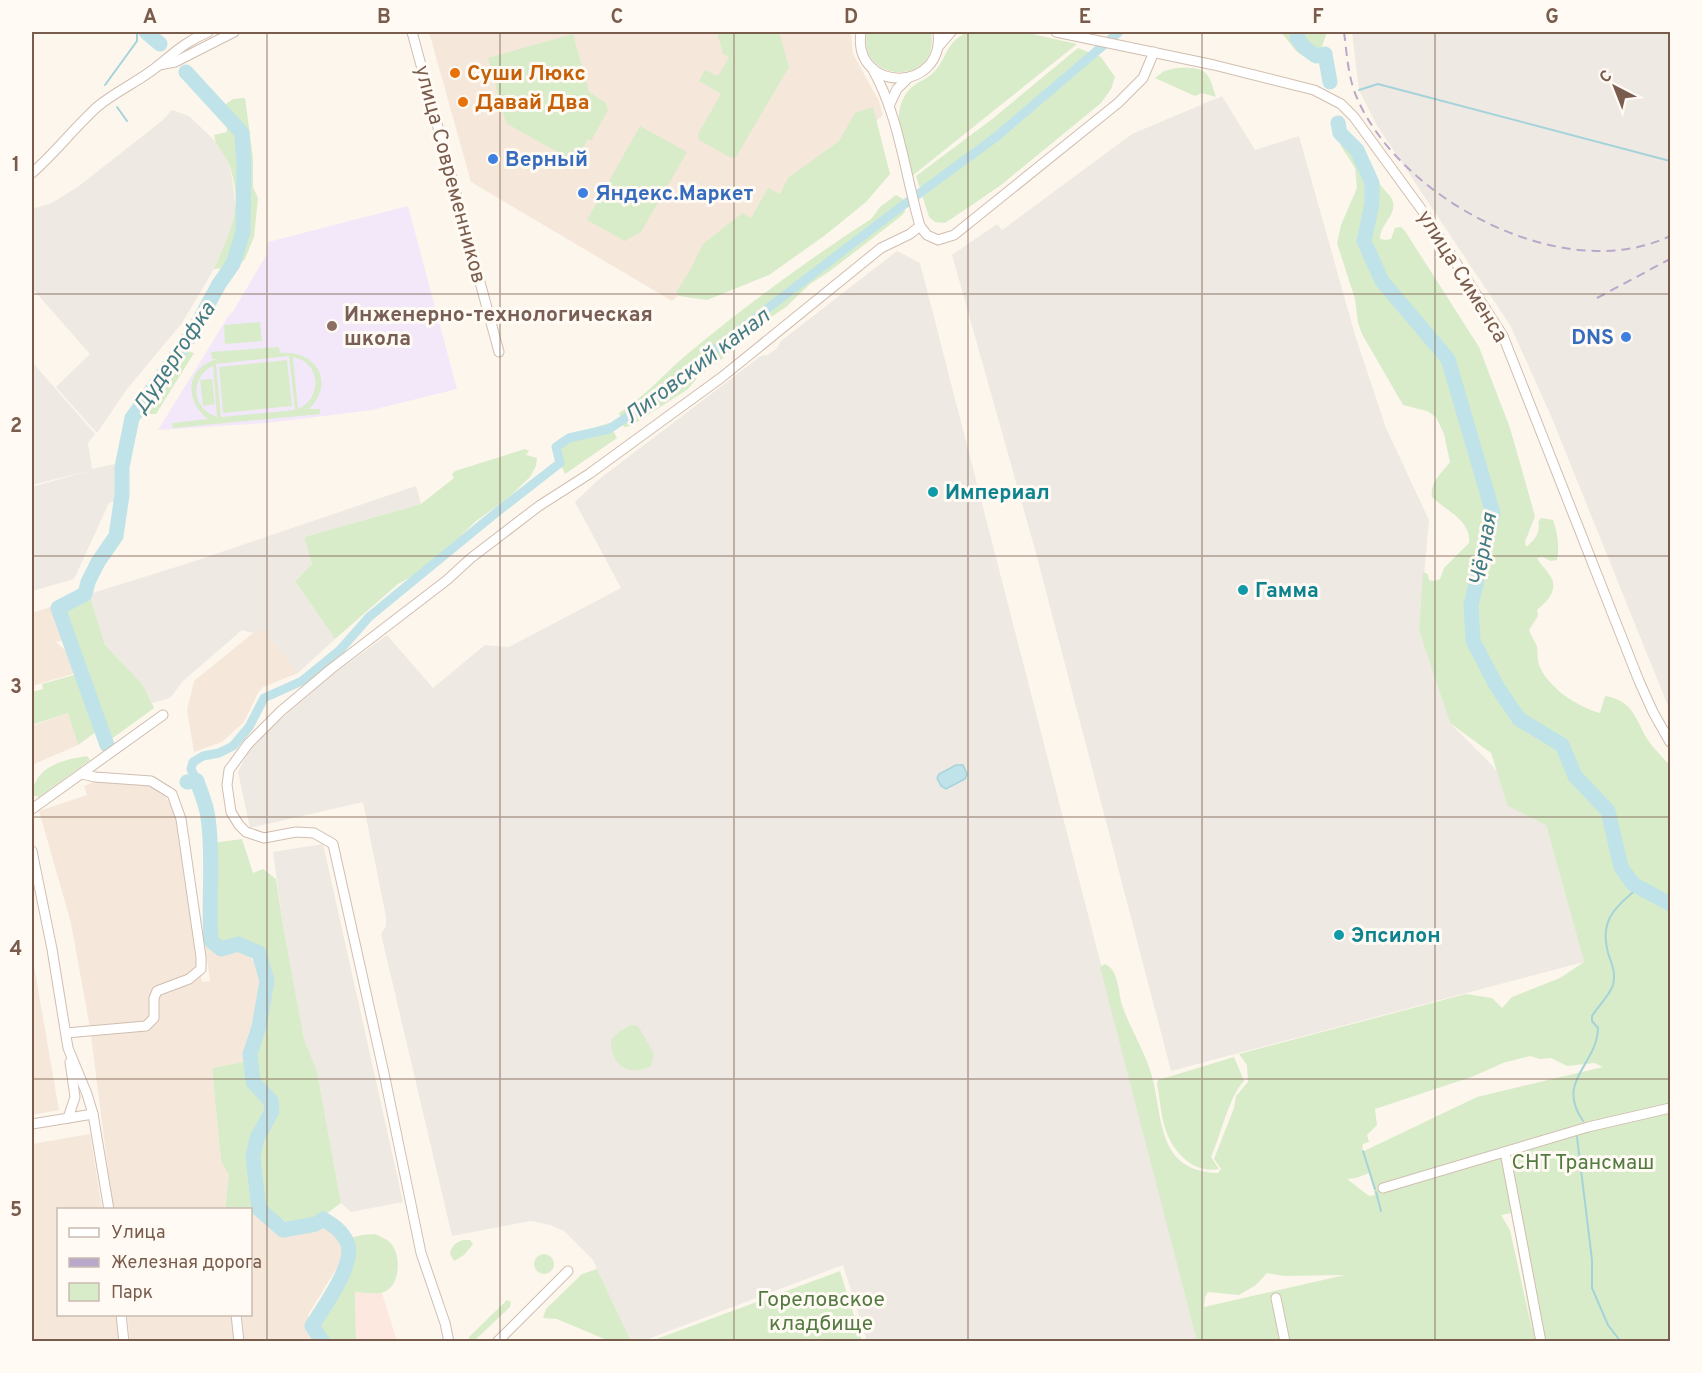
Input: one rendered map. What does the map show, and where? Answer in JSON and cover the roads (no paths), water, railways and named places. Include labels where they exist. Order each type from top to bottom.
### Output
[{"type":"street","points":[[32,173],[98,107],[159,65],[189,41],[208,32]]},
{"type":"street","points":[[159,65],[175,62],[234,32]]},
{"type":"street","name":"улица Современников","points":[[412,32],[500,352]]},
{"type":"street","points":[[861,32],[861,48],[882,85],[889,106],[920,226],[932,238],[943,239],[954,235],[1118,103],[1143,78],[1154,52]]},
{"type":"street","points":[[938,32],[938,47]]},
{"type":"street","points":[[889,106],[897,89],[908,78],[927,67],[938,47],[951,32]]},
{"type":"street","name":"улица Сименса","points":[[1056,32],[1154,52],[1314,90],[1341,104],[1353,117],[1424,213],[1503,336],[1639,681],[1653,712],[1671,742]]},
{"type":"street","points":[[872,68],[885,76],[908,78]]},
{"type":"street","points":[[449,1341],[421,1253],[383,1067],[333,844],[314,834],[296,832],[264,838],[246,832],[231,812],[227,785],[229,770],[248,744],[281,711],[331,669],[447,580],[471,558],[539,506],[597,468],[722,376],[881,248],[910,234],[920,226]]},
{"type":"street","points":[[32,809],[163,715]]},
{"type":"street","points":[[66,1033],[146,1026],[154,1018],[154,998],[157,991],[195,975],[201,969],[181,819],[172,794],[162,786],[150,781],[82,774]]},
{"type":"street","points":[[32,851],[52,949],[75,1097],[68,1118]]},
{"type":"street","points":[[68,1048],[93,1114],[109,1208]]},
{"type":"street","points":[[1383,1188],[1588,1127],[1671,1108]]},
{"type":"street","points":[[32,1124],[93,1114]]},
{"type":"street","points":[[1505,1152],[1541,1341]]},
{"type":"street","points":[[498,1341],[568,1271]]},
{"type":"street","points":[[1276,1298],[1285,1341]]},
{"type":"street","points":[[122,1316],[124,1341]]},
{"type":"street","points":[[236,1316],[239,1341]]},
{"type":"water","points":[[956,765],[963,765],[967,774],[965,779],[946,789],[941,786],[937,778],[939,774]]},
{"type":"waterway","points":[[105,85],[137,41],[137,32]]},
{"type":"waterway","name":"Дудергофка","points":[[146,32],[160,44]]},
{"type":"waterway","name":"Лиговский канал","points":[[197,781],[191,769],[193,762],[203,756],[219,753],[233,746],[249,727],[264,698],[302,681],[340,650],[369,617],[560,463],[556,447],[569,438],[609,429],[644,406],[734,334],[996,137],[1119,32]]},
{"type":"waterway","name":"Чёрная","points":[[1298,32],[1297,38],[1305,48],[1316,56],[1325,54],[1330,82]]},
{"type":"waterway","name":"Дудергофка","points":[[107,745],[58,608],[85,594],[98,562],[116,536],[122,495],[122,467],[132,418],[193,332],[219,284],[233,264],[243,232],[242,133],[186,72]]},
{"type":"waterway","points":[[1359,90],[1378,84],[1670,161]]},
{"type":"waterway","points":[[117,107],[127,121]]},
{"type":"waterway","name":"Чёрная","points":[[1338,123],[1340,133],[1357,150],[1372,183],[1372,204],[1364,241],[1382,281],[1448,359],[1493,513],[1471,605],[1473,641],[1496,685],[1519,719],[1562,745],[1575,776],[1608,811],[1621,867],[1633,884],[1670,904]]},
{"type":"waterway","name":"Дудергофка","points":[[187,782],[197,781],[207,813],[211,848],[211,941],[221,949],[238,944],[259,953],[267,981],[259,1027],[250,1054],[253,1082],[271,1101],[272,1111],[257,1138],[253,1157],[259,1209],[283,1230],[316,1224],[323,1219],[340,1231],[347,1242],[349,1251],[343,1273],[312,1326],[323,1342]]},
{"type":"waterway","points":[[1583,1121],[1573,1095],[1575,1084],[1596,1041],[1598,1028],[1592,1021],[1592,1016],[1609,993],[1614,980],[1606,941],[1608,922],[1623,901],[1639,887]]},
{"type":"waterway","points":[[1577,1137],[1592,1260],[1592,1288],[1608,1325],[1621,1342]]},
{"type":"waterway","points":[[1363,1151],[1375,1189]]},
{"type":"waterway","points":[[1376,1192],[1381,1211]]},
{"type":"railway","points":[[1344,32],[1348,66],[1354,90],[1379,135],[1410,170],[1448,200],[1491,224],[1536,242],[1583,250],[1628,249],[1670,236]]},
{"type":"railway","points":[[1597,298],[1670,259]]},
{"type":"place","name":"Суши Люкс","points":[[455,73]]},
{"type":"place","name":"Давай Два","points":[[463,102]]},
{"type":"place","name":"Верный","points":[[493,159]]},
{"type":"place","name":"Яндекс.Маркет","points":[[583,193]]},
{"type":"place","name":"Инженерно-технологическая школа","points":[[332,326]]},
{"type":"place","name":"DNS","points":[[1626,337]]},
{"type":"place","name":"Империал","points":[[933,492]]},
{"type":"place","name":"Гамма","points":[[1243,590]]},
{"type":"place","name":"Эпсилон","points":[[1339,935]]},
{"type":"park label","name":"СНТ Трансмаш","points":[[1583,1162]]},
{"type":"park label","name":"Гореловское кладбище","points":[[821,1311]]}]
